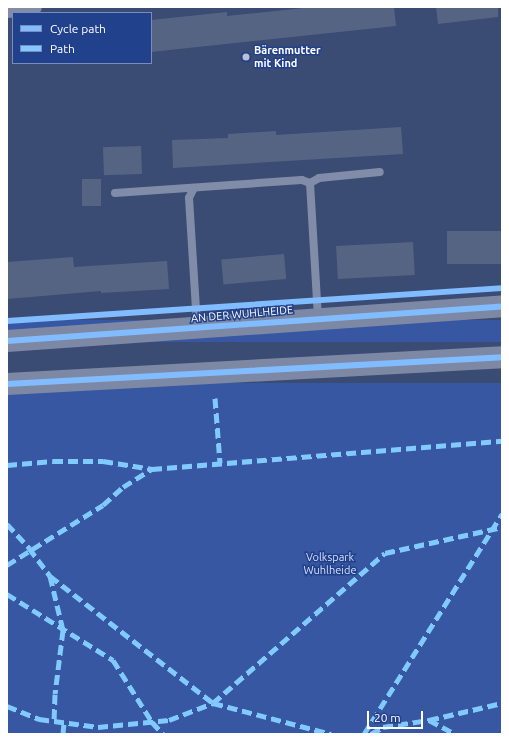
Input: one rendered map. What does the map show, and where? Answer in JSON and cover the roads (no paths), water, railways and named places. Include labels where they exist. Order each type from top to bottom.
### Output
[{"type":"main road","name":"AN DER WUHLHEIDE","points":[[7,341],[502,306]]},
{"type":"main road","points":[[7,384],[502,357]]},
{"type":"street","points":[[7,10],[34,7]]},
{"type":"lane","points":[[115,193],[183,187],[194,188],[204,185],[302,180],[310,183],[319,178],[380,172]]},
{"type":"lane","points":[[310,183],[318,318]]},
{"type":"lane","name":"AN DER WUHLHEIDE","points":[[194,188],[189,198],[197,328]]},
{"type":"place","name":"Bärenmutter mit Kind","points":[[246,57]]},
{"type":"park label","name":"Volkspark Wuhlheide","points":[[330,564]]}]
